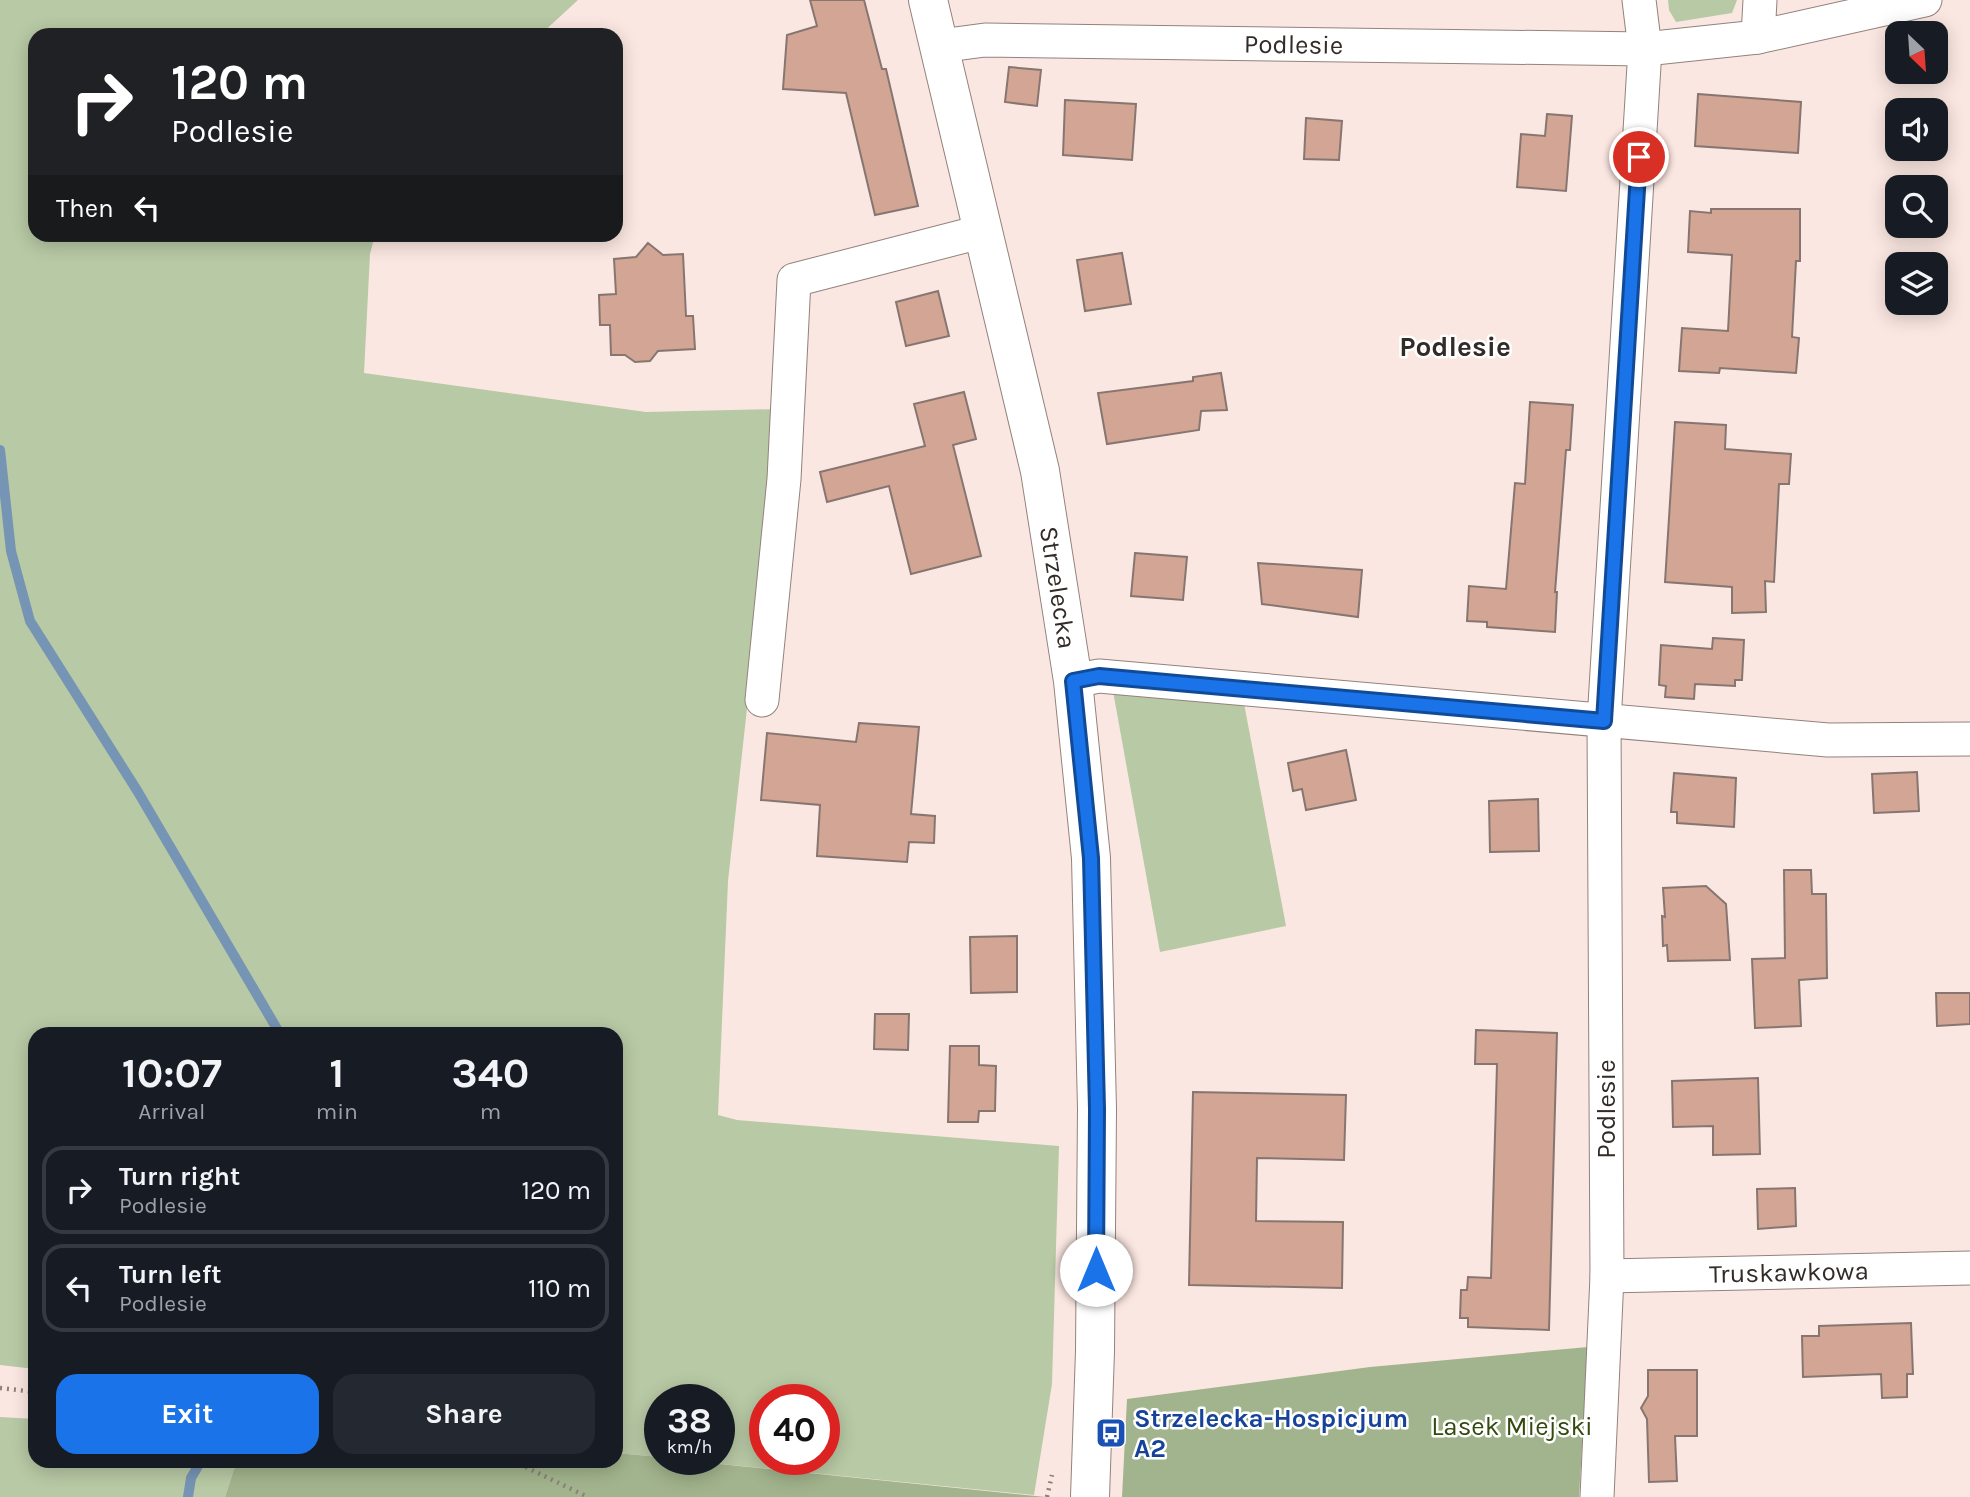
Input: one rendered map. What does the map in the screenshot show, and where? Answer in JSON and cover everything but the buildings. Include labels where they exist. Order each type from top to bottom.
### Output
[{"type":"street","name":"Strzelecka","points":[[928,0],[1040,471],[1073,681],[1091,858],[1097,1109],[1095,1351],[1090,1497]]},
{"type":"street","points":[[1639,0],[1645,49]]},
{"type":"street","points":[[1758,37],[1760,0]]},
{"type":"street","name":"Podlesie","points":[[940,46],[985,40],[1645,49],[1758,37],[1924,0]]},
{"type":"street","name":"Podlesie","points":[[1597,1497],[1607,1276],[1604,721],[1645,49]]},
{"type":"street","points":[[762,700],[784,479],[794,280],[984,231]]},
{"type":"street","points":[[1073,681],[1099,676],[1828,740],[1970,738]]},
{"type":"street","name":"Truskawkowa","points":[[1607,1276],[1970,1268]]},
{"type":"path","points":[[0,1388],[28,1391]]},
{"type":"path","points":[[527,1468],[587,1497]]},
{"type":"path","points":[[1047,1497],[1053,1472]]},
{"type":"green space","points":[[0,0],[578,0],[548,28],[28,28],[28,242],[373,242],[370,254],[364,373],[646,412],[780,409],[728,881],[718,1115],[737,1120],[1059,1146],[1052,1384],[1034,1495],[832,1475],[840,1475],[840,1384],[749,1384],[749,1467],[735,1465],[735,1384],[644,1384],[644,1456],[623,1454],[623,1027],[28,1027],[28,1368],[0,1365]]},
{"type":"green space","points":[[1668,0],[1737,0],[1732,13],[1676,22],[1669,10]]},
{"type":"green space","points":[[1113,691],[1243,698],[1286,926],[1160,952]]},
{"type":"green space","name":"Lasek Miejski","points":[[1588,1347],[1579,1497],[1122,1497],[1127,1399],[1370,1367]]},
{"type":"green space","points":[[0,1417],[28,1419],[28,1468],[235,1468],[225,1497],[0,1497]]},
{"type":"green space","points":[[623,1454],[644,1456],[644,1475],[735,1475],[735,1466],[749,1467],[749,1475],[828,1475],[1046,1497],[225,1497],[235,1468],[623,1468]]},
{"type":"waterway","points":[[0,450],[11,551],[30,621],[138,792],[276,1027]]},
{"type":"waterway","points":[[188,1497],[191,1478],[197,1468]]},
{"type":"place","name":"Strzelecka-Hospicjum A2","points":[[1111,1433]]},
{"type":"district","name":"Podlesie","points":[[1455,346]]},
{"type":"route","points":[[1096,1270],[1097,1109],[1091,858],[1073,681],[1099,676],[1604,721],[1639,157]]}]
